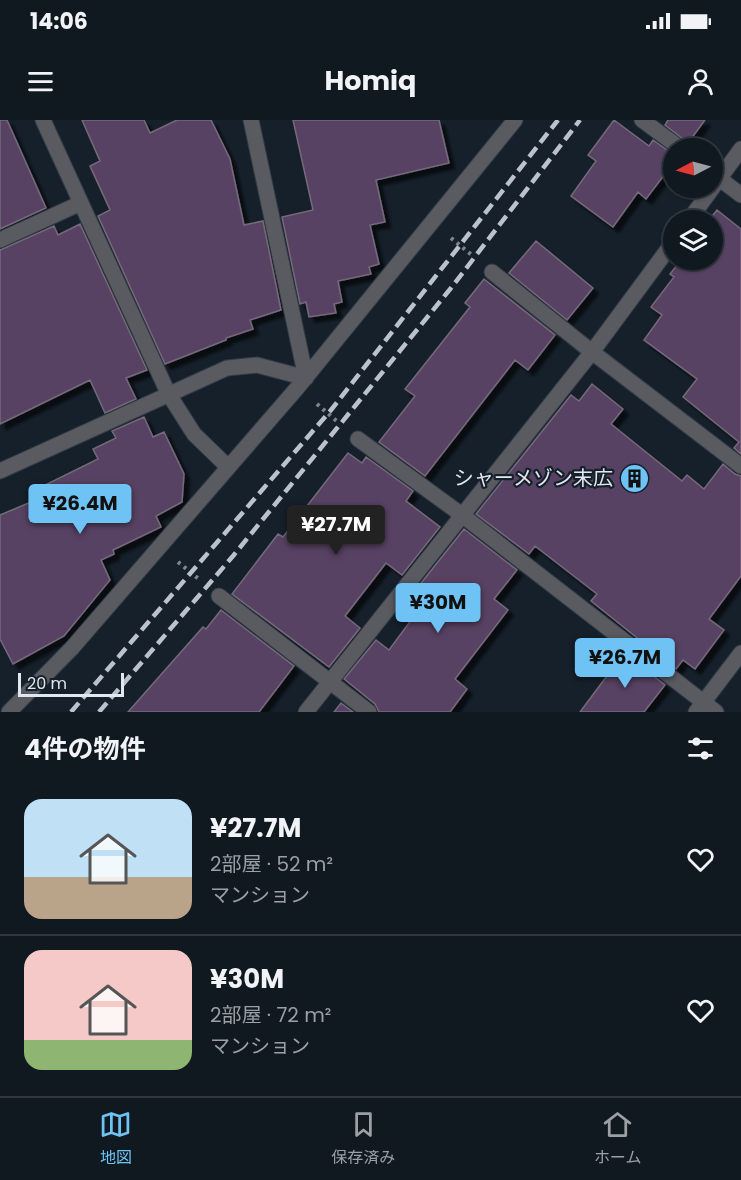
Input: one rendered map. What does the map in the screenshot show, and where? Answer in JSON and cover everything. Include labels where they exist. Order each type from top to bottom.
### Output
[{"type":"street","points":[[43,120],[168,393],[194,434],[228,467]]},
{"type":"street","points":[[251,120],[306,378]]},
{"type":"street","points":[[13,711],[72,648],[306,378],[514,120]]},
{"type":"street","points":[[642,120],[666,138]]},
{"type":"street","points":[[723,168],[741,149]]},
{"type":"street","points":[[723,181],[741,195]]},
{"type":"street","points":[[0,240],[81,203]]},
{"type":"street","points":[[306,712],[592,352],[663,256]]},
{"type":"street","points":[[492,272],[741,466]]},
{"type":"street","points":[[0,471],[227,368],[257,365],[306,378]]},
{"type":"street","points":[[358,439],[462,514],[699,707],[716,712]]},
{"type":"street","points":[[219,596],[369,712]]},
{"type":"street","points":[[699,707],[741,653]]},
{"type":"building","points":[[0,120],[7,120],[46,208],[0,229]]},
{"type":"building","points":[[82,120],[144,120],[150,133],[177,120],[211,120],[230,159],[244,225],[263,221],[281,310],[250,320],[253,329],[165,364],[98,216],[110,210],[90,166],[100,161]]},
{"type":"building","points":[[293,120],[439,120],[449,163],[376,180],[385,222],[370,225],[379,264],[369,267],[371,274],[338,281],[342,302],[334,304],[336,313],[309,317],[306,302],[300,304],[282,217],[313,210]]},
{"type":"building","points":[[614,120],[649,146],[653,140],[663,147],[663,177],[646,199],[638,192],[613,227],[571,196],[596,161],[588,155]]},
{"type":"building","points":[[668,120],[705,120],[692,138],[682,138],[665,125]]},
{"type":"building","points":[[723,215],[741,229],[741,454],[734,448],[739,442],[683,397],[697,379],[644,340],[662,315],[651,307],[674,277],[670,274],[673,270],[723,270]]},
{"type":"building","points":[[80,224],[147,370],[126,378],[136,399],[105,413],[90,380],[0,424],[0,250],[54,226],[58,235]]},
{"type":"building","points":[[536,241],[593,288],[567,320],[509,273]]},
{"type":"building","points":[[484,279],[555,335],[528,370],[515,360],[425,476],[379,442],[415,396],[405,389],[470,307],[465,303]]},
{"type":"building","points":[[592,384],[623,409],[611,424],[682,481],[687,475],[704,489],[723,464],[741,476],[741,576],[709,619],[724,630],[695,669],[683,660],[676,669],[591,601],[597,594],[535,546],[529,554],[476,514],[571,395],[579,401]]},
{"type":"building","points":[[144,417],[153,437],[164,432],[184,474],[182,502],[156,516],[161,527],[113,550],[114,554],[101,560],[110,580],[64,636],[13,664],[0,639],[0,515],[43,497],[39,488],[98,459],[93,449],[116,438],[112,431]]},
{"type":"building","points":[[348,453],[362,463],[366,457],[413,491],[406,501],[440,527],[402,575],[386,563],[345,616],[360,628],[329,667],[232,594],[278,534],[283,537]]},
{"type":"building","points":[[464,529],[517,570],[494,599],[508,610],[455,679],[467,689],[450,712],[379,712],[375,704],[344,679],[376,640],[389,650],[429,596],[418,587]]},
{"type":"building","points":[[221,610],[294,666],[259,712],[128,712],[203,627],[206,629]]},
{"type":"building","points":[[624,653],[665,685],[644,712],[580,712]]},
{"type":"building","points":[[341,703],[353,712],[334,712]]},
{"type":"railway","points":[[71,712],[331,410],[558,120]]},
{"type":"railway","points":[[99,712],[233,556],[451,288],[580,120]]},
{"type":"place","name":"シャーメゾン末広","points":[[634,478]]}]
